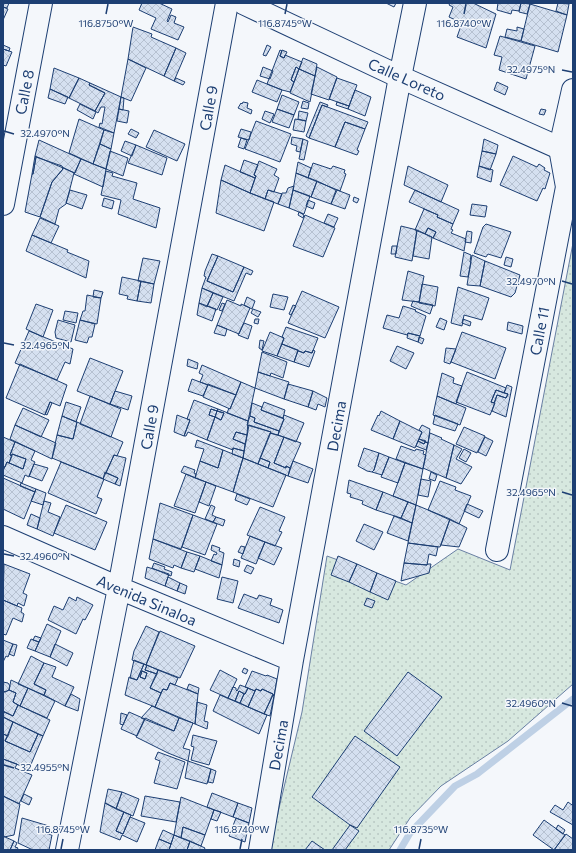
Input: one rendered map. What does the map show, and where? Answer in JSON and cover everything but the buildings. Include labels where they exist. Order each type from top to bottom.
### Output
[{"type":"street","name":"Calle 8","points":[[3,204],[41,3]]},
{"type":"street","name":"Calle 9","points":[[67,850],[119,588],[228,3]]},
{"type":"street","name":"Calle Loreto","points":[[243,3],[567,151]]},
{"type":"street","name":"Decima","points":[[260,850],[292,660],[400,76],[415,3]]},
{"type":"street","name":"Calle 11","points":[[497,550],[567,187],[567,151],[573,90]]},
{"type":"street","name":"Avenida Sinaloa","points":[[3,537],[119,588],[292,660]]},
{"type":"shaded area","points":[[573,243],[573,684],[508,741],[441,786],[410,818],[389,850],[269,850],[302,712],[327,556],[406,585],[458,549],[510,570]]},
{"type":"waterway","points":[[400,850],[410,833],[455,786],[477,774],[573,699]]}]
